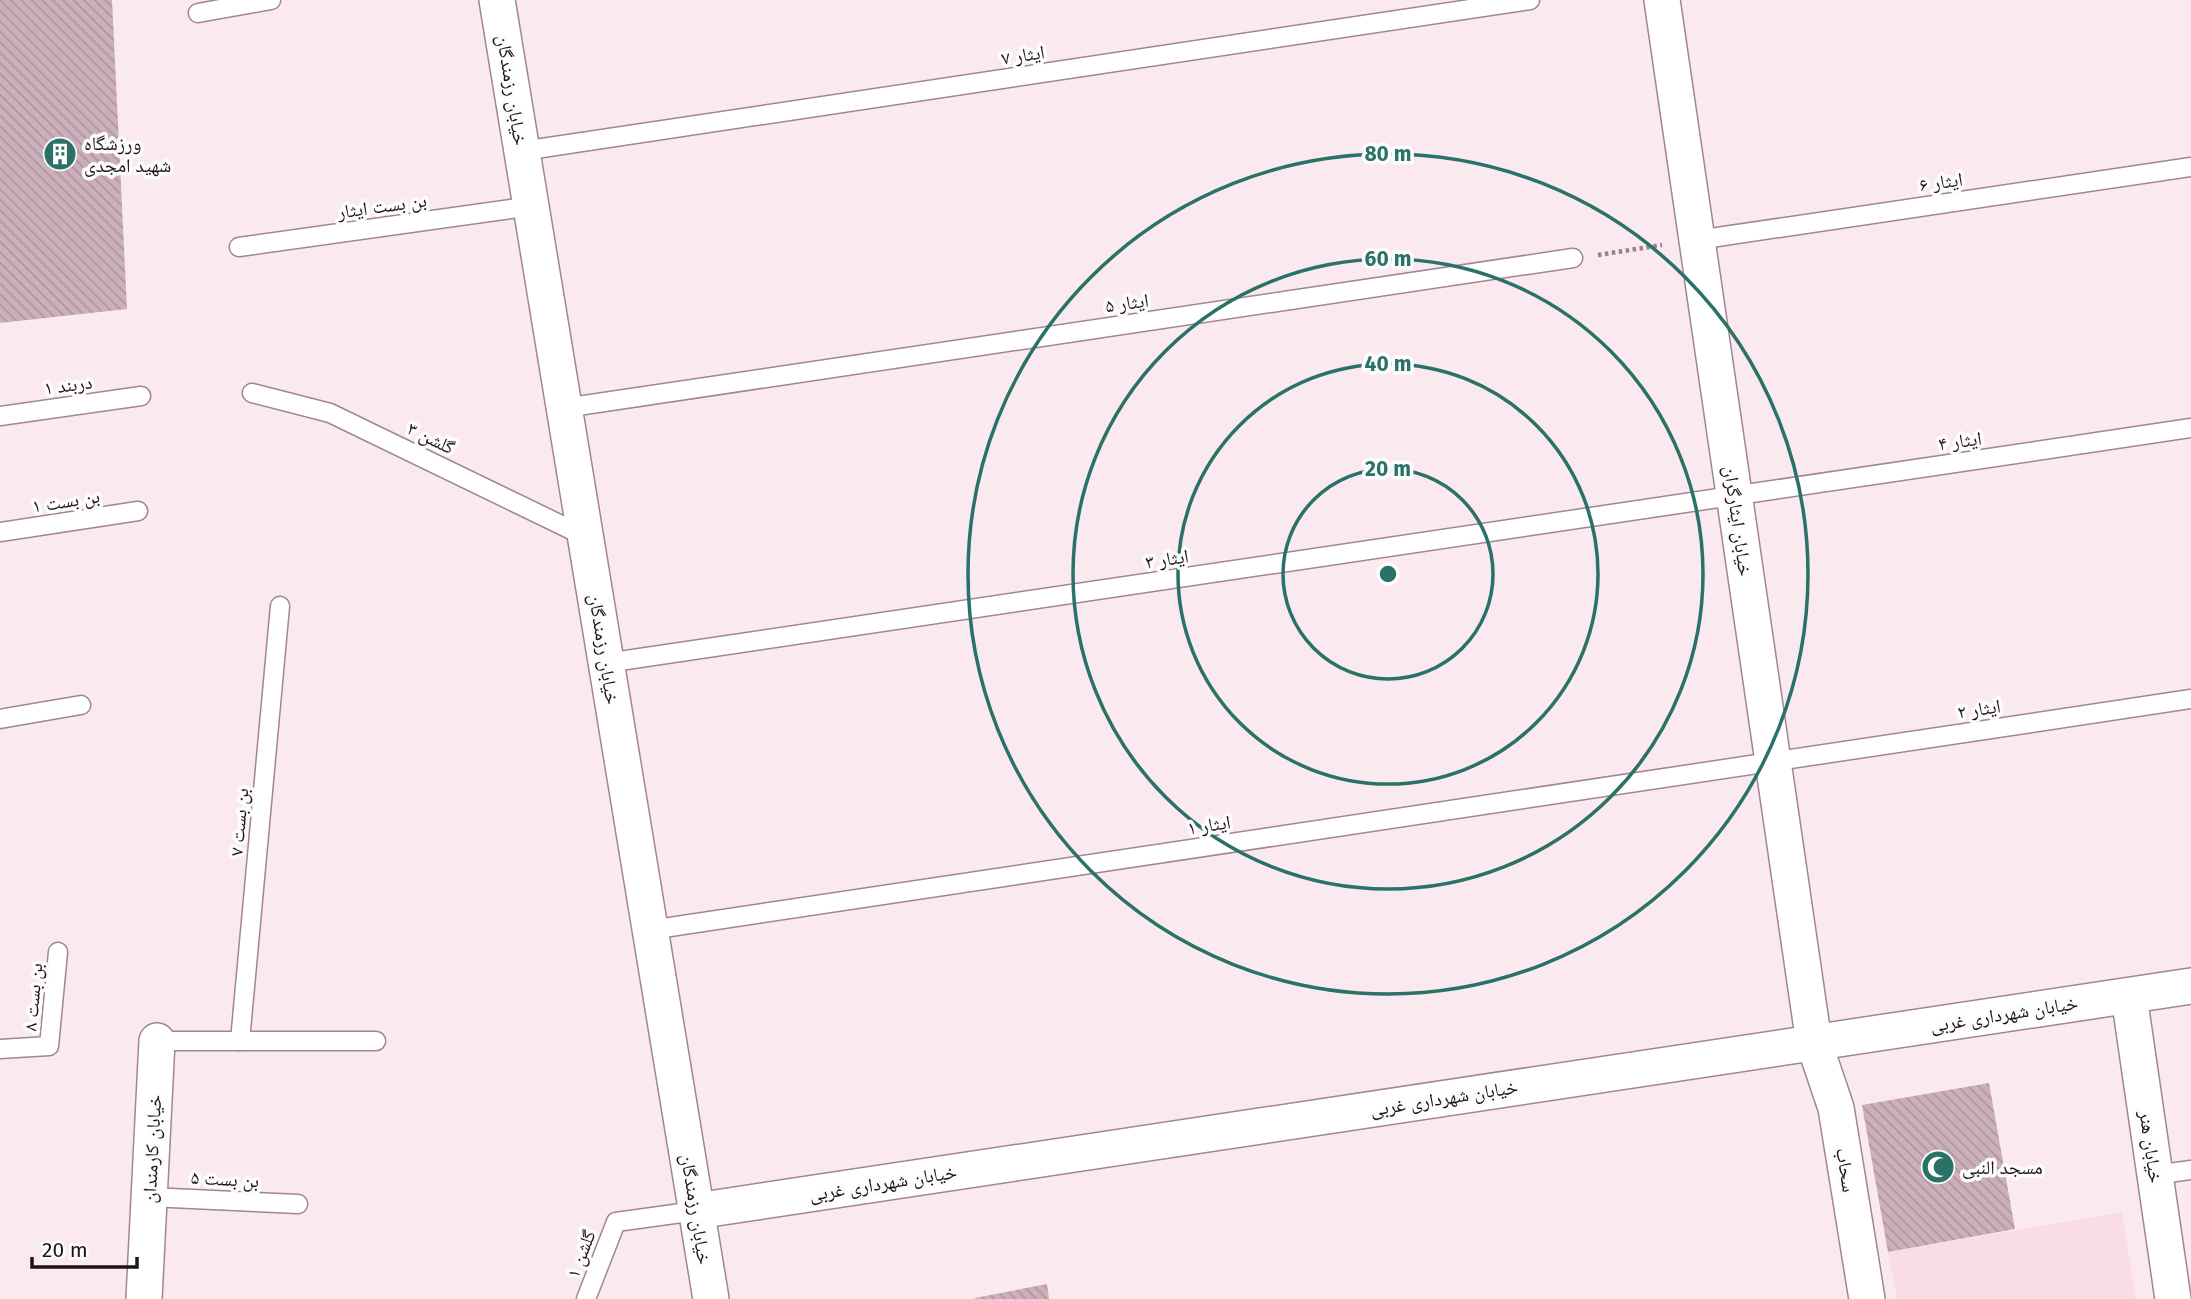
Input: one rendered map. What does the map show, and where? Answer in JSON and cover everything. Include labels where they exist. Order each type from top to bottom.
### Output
[{"type":"street","name":"خیابان رزمندگان","points":[[497,0],[711,1299]]},
{"type":"street","name":"خیابان ایثارگران","points":[[1662,0],[1814,1043]]},
{"type":"street","name":"خیابان شهرداری غربی","points":[[696,1211],[2191,986]]},
{"type":"street","name":"خیابان هنر","points":[[2129,996],[2173,1299]]},
{"type":"street","name":"خیابان کارمندان","points":[[144,1299],[157,1041]]},
{"type":"street","name":"سحاب","points":[[1814,1043],[1836,1108],[1867,1299]]},
{"type":"lane","points":[[198,13],[271,0]]},
{"type":"lane","name":"ایثار ۷","points":[[522,151],[1530,0]]},
{"type":"lane","name":"ایثار ۶","points":[[1697,240],[2191,167]]},
{"type":"lane","name":"بن بست ایثار","points":[[239,247],[532,206]]},
{"type":"lane","name":"ایثار ۵","points":[[564,408],[1573,258]]},
{"type":"lane","name":"گلشن ۳","points":[[252,393],[330,413],[586,537]]},
{"type":"lane","name":"دربند ۱","points":[[0,416],[141,396]]},
{"type":"lane","name":"ایثار ۴","points":[[1735,496],[2191,428]]},
{"type":"lane","name":"ایثار ۳","points":[[606,663],[1735,496]]},
{"type":"lane","name":"بن بست ۱","points":[[0,532],[138,511]]},
{"type":"lane","name":"بن بست ۷","points":[[240,1041],[280,606]]},
{"type":"lane","name":"ایثار ۲","points":[[1773,762],[2191,699]]},
{"type":"lane","points":[[0,719],[81,705]]},
{"type":"lane","name":"ایثار ۱","points":[[650,930],[1773,762]]},
{"type":"lane","name":"بن بست ۸","points":[[0,1049],[49,1046],[58,952]]},
{"type":"lane","points":[[157,1041],[376,1041]]},
{"type":"lane","points":[[2155,1175],[2191,1170]]},
{"type":"lane","name":"بن بست ۵","points":[[149,1196],[298,1204]]},
{"type":"lane","name":"گلشن ۱","points":[[586,1299],[616,1222],[696,1211]]},
{"type":"path","points":[[1573,258],[1697,240]]},
{"type":"shaded area","points":[[2122,1212],[2136,1299],[1897,1299],[1888,1252]]},
{"type":"building","name":"ورزشگاه شهید امجدی","points":[[0,0],[112,0],[127,309],[0,323]]},
{"type":"building","name":"مسجد النبی","points":[[1989,1083],[2015,1229],[1888,1252],[1862,1105]]},
{"type":"building","points":[[1047,1284],[1049,1299],[975,1299],[975,1298]]},
{"type":"place","name":"ورزشگاه شهید امجدی","points":[[60,154]]},
{"type":"place","name":"مسجد النبی","points":[[1938,1167]]}]
